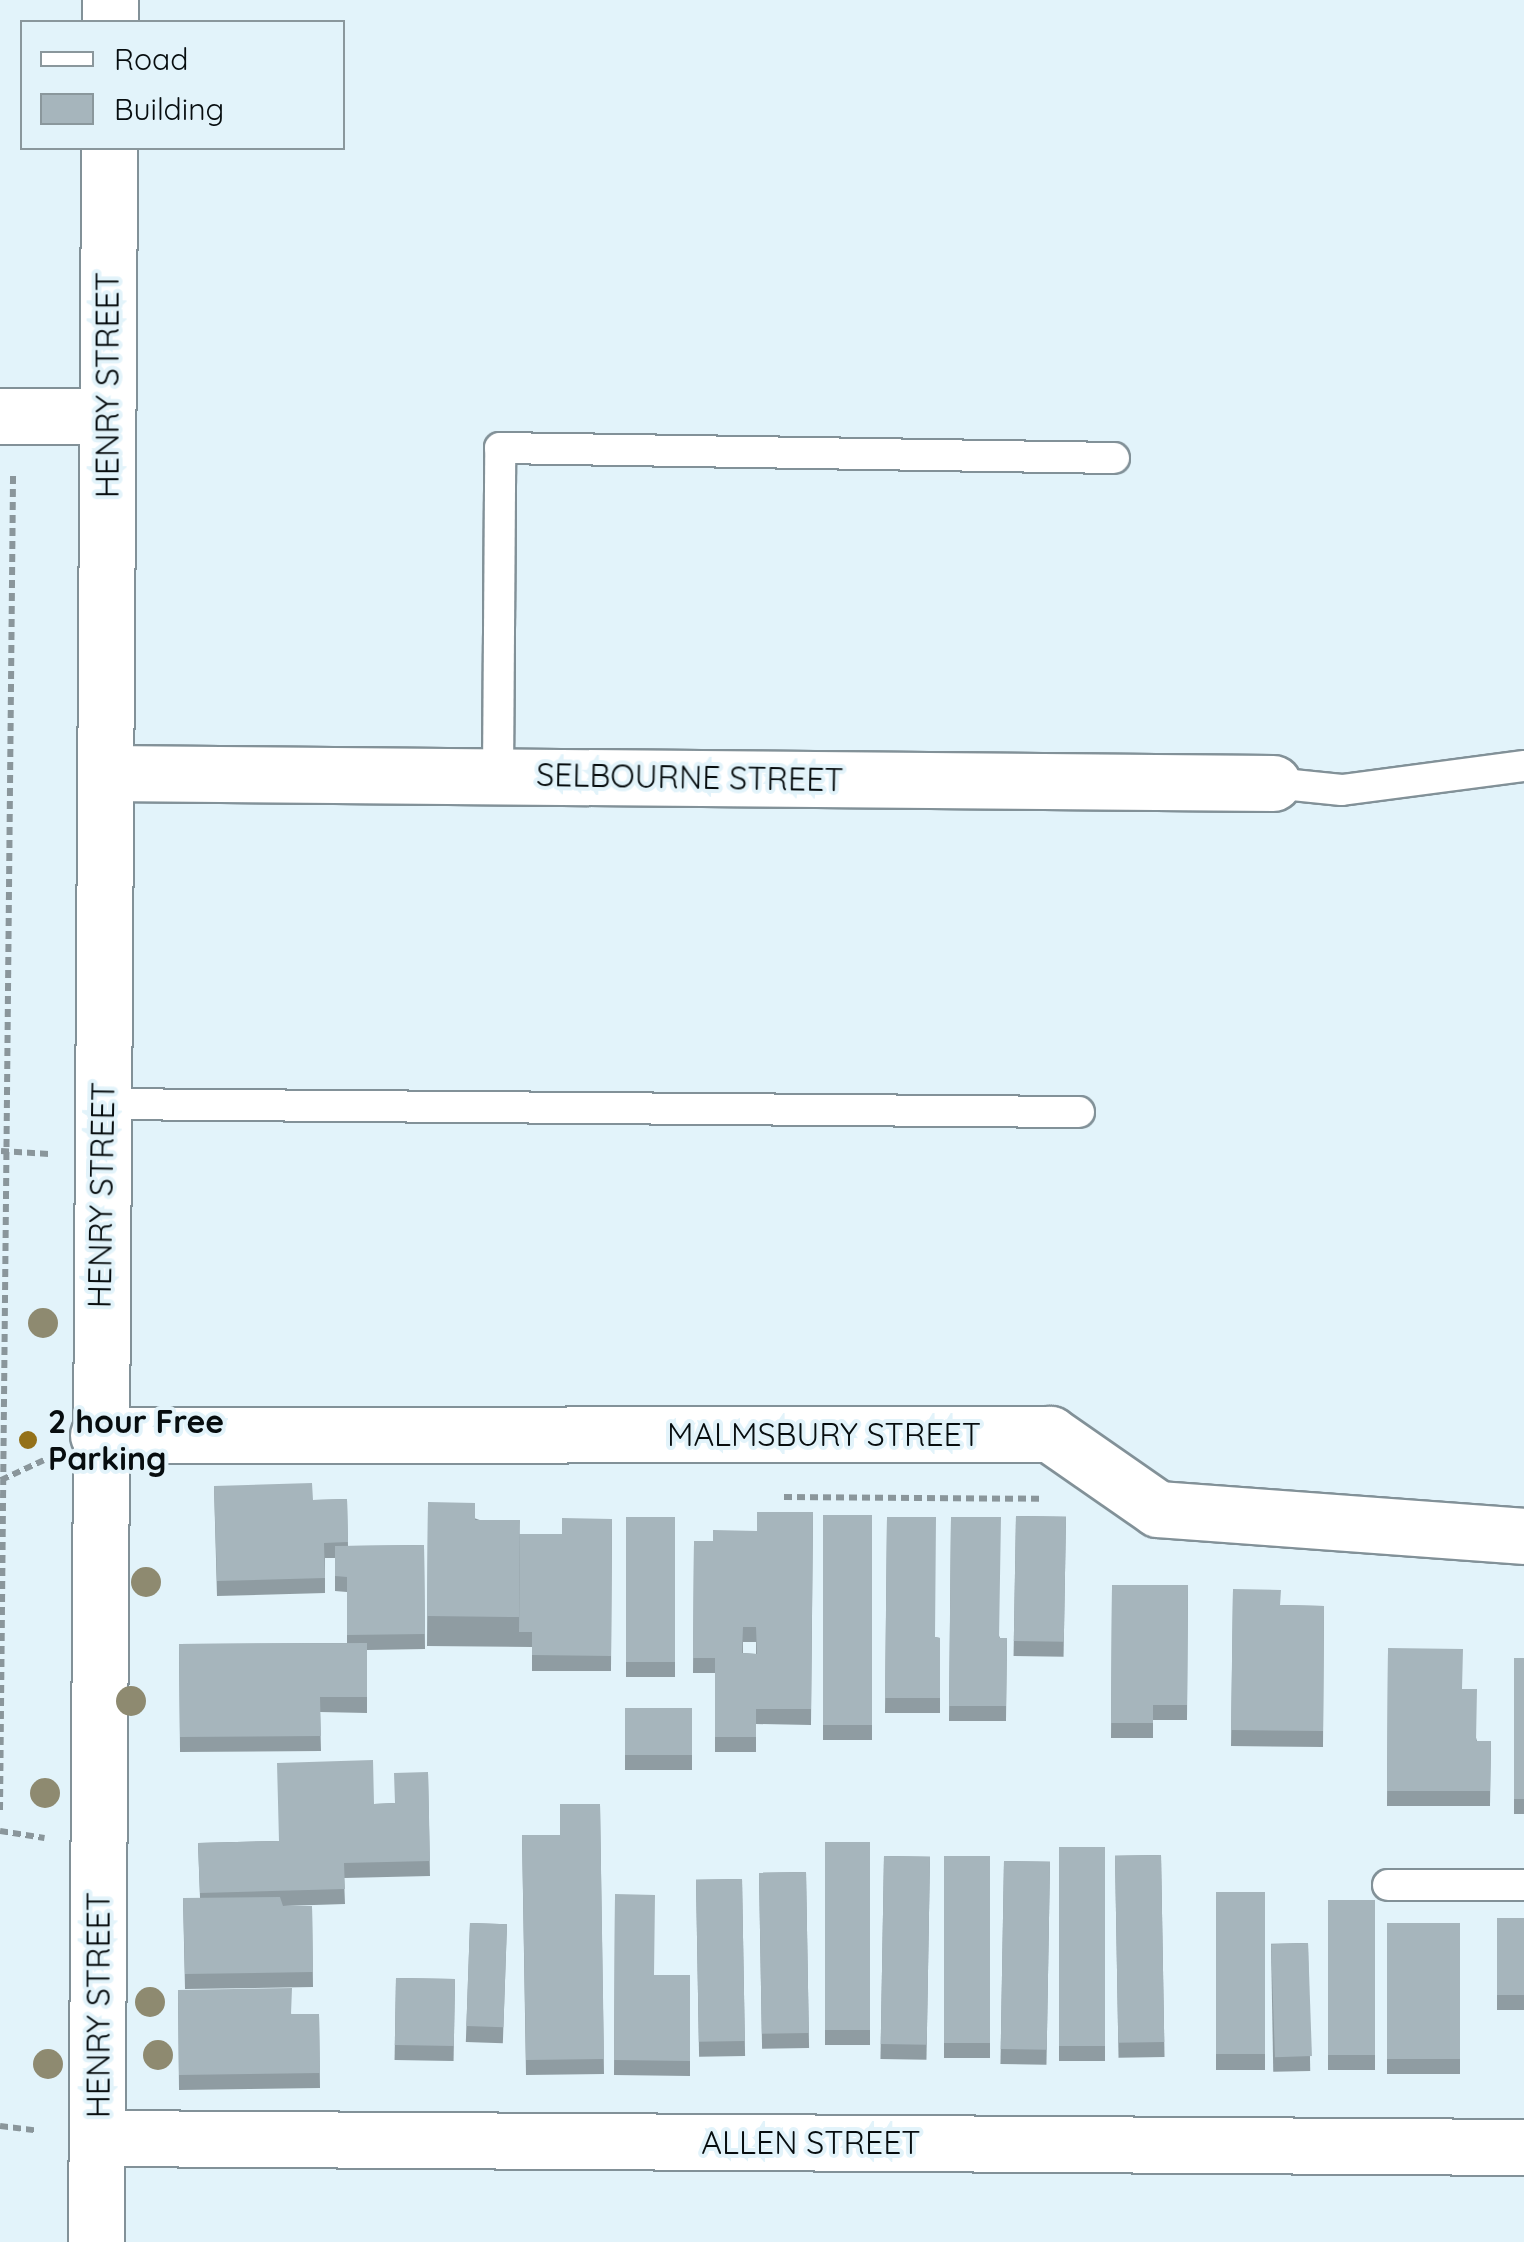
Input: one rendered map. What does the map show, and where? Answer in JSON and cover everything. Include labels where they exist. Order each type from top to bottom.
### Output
[{"type":"street","name":"HENRY STREET","points":[[96,2242],[98,1435],[109,150]]},
{"type":"street","points":[[7,416],[106,416]]},
{"type":"street","name":"SELBOURNE STREET","points":[[106,774],[1273,783]]},
{"type":"street","name":"MALMSBURY STREET","points":[[98,1435],[1050,1434],[1158,1510],[1524,1536]]},
{"type":"street","name":"ALLEN STREET","points":[[97,2138],[1524,2147]]},
{"type":"lane","points":[[498,775],[500,448],[1114,458]]},
{"type":"lane","points":[[1273,783],[1342,790],[1524,766]]},
{"type":"lane","points":[[102,1104],[1079,1112]]},
{"type":"lane","points":[[1388,1885],[1524,1885]]},
{"type":"path","points":[[0,1810],[7,416]]},
{"type":"path","points":[[770,1497],[1044,1499]]},
{"type":"building","points":[[312,1483],[313,1500],[347,1499],[348,1542],[324,1543],[325,1578],[217,1581],[214,1486]]},
{"type":"building","points":[[428,1502],[475,1503],[475,1520],[520,1520],[519,1617],[427,1616]]},
{"type":"building","points":[[757,1512],[813,1512],[811,1709],[756,1709],[756,1737],[715,1737],[715,1658],[693,1658],[694,1541],[713,1541],[713,1530],[757,1531]],"holes":[[[743,1627],[756,1627],[757,1654],[742,1653]]]},
{"type":"building","points":[[823,1515],[872,1515],[872,1725],[823,1725]]},
{"type":"building","points":[[1016,1516],[1066,1517],[1064,1642],[1014,1641]]},
{"type":"building","points":[[626,1517],[675,1517],[675,1662],[626,1662]]},
{"type":"building","points":[[887,1517],[936,1517],[935,1637],[940,1638],[940,1698],[885,1698]]},
{"type":"building","points":[[951,1517],[1001,1517],[999,1638],[1007,1638],[1006,1706],[949,1706]]},
{"type":"building","points":[[562,1518],[612,1519],[611,1656],[532,1655],[532,1632],[519,1632],[520,1534],[562,1534]]},
{"type":"building","points":[[424,1545],[425,1634],[347,1635],[347,1577],[335,1576],[335,1546]]},
{"type":"building","points":[[1112,1585],[1188,1585],[1187,1705],[1153,1705],[1153,1723],[1111,1723]]},
{"type":"building","points":[[1233,1589],[1281,1590],[1280,1605],[1324,1606],[1323,1731],[1231,1730]]},
{"type":"building","points":[[367,1643],[367,1697],[320,1697],[321,1736],[180,1737],[179,1644]]},
{"type":"building","points":[[1388,1648],[1463,1649],[1462,1689],[1477,1689],[1476,1741],[1491,1741],[1490,1791],[1387,1791]]},
{"type":"building","points":[[1514,1658],[1524,1658],[1524,1799],[1514,1799]]},
{"type":"building","points":[[625,1708],[692,1708],[692,1755],[625,1755]]},
{"type":"building","points":[[373,1760],[374,1804],[395,1803],[394,1773],[428,1772],[430,1861],[344,1863],[345,1889],[200,1893],[198,1843],[279,1841],[277,1763]]},
{"type":"building","points":[[560,1804],[600,1804],[604,2059],[526,2060],[522,1835],[560,1835]]},
{"type":"building","points":[[825,1842],[870,1842],[870,2030],[825,2030]]},
{"type":"building","points":[[1059,1847],[1105,1847],[1105,2046],[1059,2046]]},
{"type":"building","points":[[1161,1855],[1164,2042],[1118,2043],[1115,1856]]},
{"type":"building","points":[[884,1856],[930,1857],[927,2045],[881,2044]]},
{"type":"building","points":[[944,1856],[990,1856],[990,2043],[944,2043]]},
{"type":"building","points":[[1004,1861],[1050,1862],[1047,2050],[1001,2049]]},
{"type":"building","points":[[806,1872],[809,2033],[762,2034],[759,1873]]},
{"type":"building","points":[[742,1879],[745,2041],[699,2042],[696,1880]]},
{"type":"building","points":[[1216,1892],[1265,1892],[1265,2054],[1216,2054]]},
{"type":"building","points":[[615,1894],[655,1895],[654,1975],[690,1975],[690,2061],[614,2060]]},
{"type":"building","points":[[280,1897],[283,1906],[312,1906],[313,1972],[185,1974],[183,1898]]},
{"type":"building","points":[[1328,1900],[1375,1900],[1375,2055],[1328,2055]]},
{"type":"building","points":[[1497,1918],[1524,1918],[1524,1995],[1497,1995]]},
{"type":"building","points":[[470,1923],[507,1924],[503,2027],[466,2026]]},
{"type":"building","points":[[1387,1923],[1460,1923],[1460,2059],[1387,2059]]},
{"type":"building","points":[[1308,1943],[1312,2056],[1275,2057],[1271,1944]]},
{"type":"building","points":[[396,1978],[455,1979],[454,2046],[395,2045]]},
{"type":"building","points":[[292,1988],[291,2014],[319,2014],[320,2073],[179,2075],[178,1990]]},
{"type":"place","name":"2 hour Free Parking","points":[[28,1440]]}]
